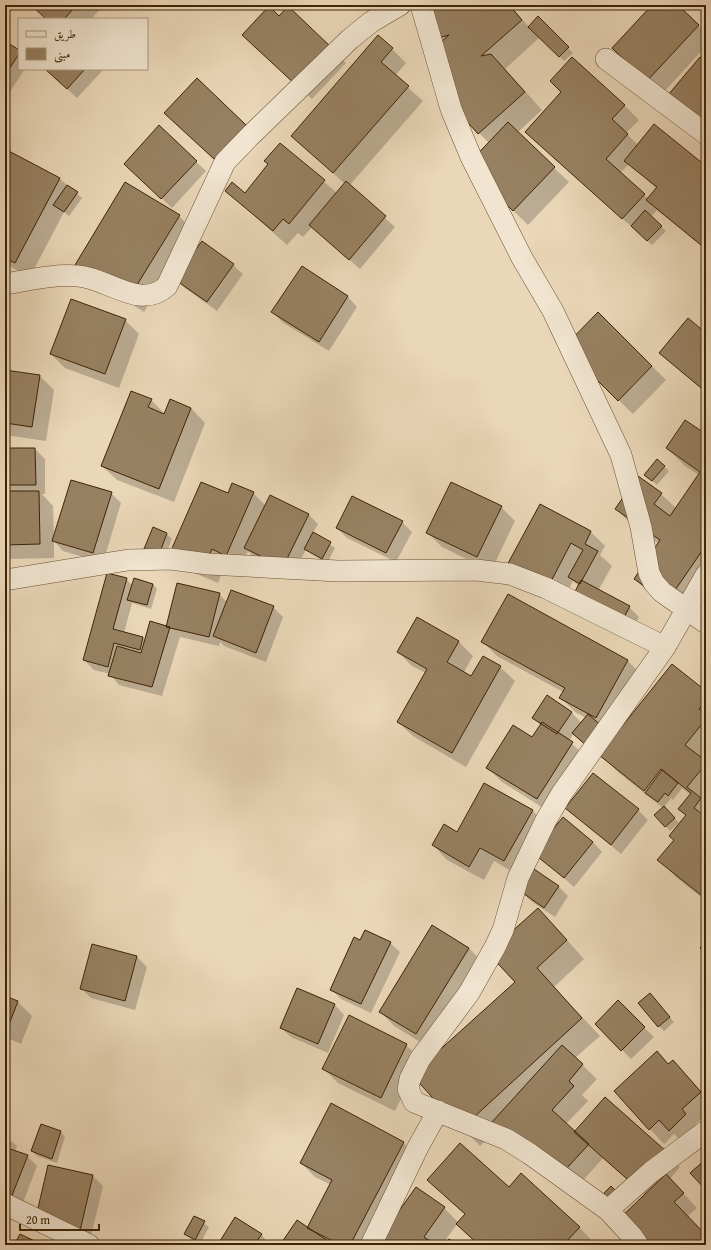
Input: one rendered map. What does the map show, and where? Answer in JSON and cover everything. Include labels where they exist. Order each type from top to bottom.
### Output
[{"type":"street","points":[[5,284],[58,276],[80,276],[105,282],[134,295],[150,295],[160,293],[167,286],[225,162],[350,39],[371,22],[400,5]]},
{"type":"street","points":[[421,5],[451,109],[471,157],[522,258],[553,311],[621,455],[642,533],[649,573],[654,583],[662,592],[706,624]]},
{"type":"street","points":[[606,59],[706,134]]},
{"type":"street","points":[[5,580],[128,560],[171,559],[208,564],[338,571],[476,570],[510,574],[539,585],[665,647]]},
{"type":"street","points":[[638,1245],[632,1236],[608,1210],[564,1178],[506,1139],[414,1102],[408,1089],[410,1079],[420,1059],[469,993],[495,947],[503,930],[518,878],[546,820],[562,793],[665,647],[706,575]]},
{"type":"street","points":[[371,1245],[412,1160],[438,1112]]},
{"type":"street","points":[[608,1210],[651,1172],[706,1131]]},
{"type":"street","points":[[5,1204],[89,1245]]},
{"type":"building","points":[[31,5],[77,5],[65,18],[45,18]]},
{"type":"building","points":[[423,5],[509,5],[522,20],[481,56],[491,54],[525,92],[478,134],[440,91],[431,51],[449,35],[432,40]]},
{"type":"building","points":[[652,5],[678,5],[699,25],[647,81],[612,48]]},
{"type":"building","points":[[269,6],[279,16],[288,6],[332,48],[297,86],[242,35]]},
{"type":"building","points":[[538,16],[569,47],[559,57],[528,27]]},
{"type":"building","points":[[378,35],[393,48],[381,62],[409,86],[333,173],[291,136]]},
{"type":"building","points":[[5,41],[18,49],[18,56],[5,75]]},
{"type":"building","points":[[572,57],[625,105],[612,119],[628,134],[606,159],[645,194],[622,219],[525,132],[561,92],[550,81]]},
{"type":"building","points":[[700,57],[706,62],[706,113],[700,121],[668,95]]},
{"type":"building","points":[[46,70],[84,70],[67,89]]},
{"type":"building","points":[[197,78],[246,125],[214,159],[164,113]]},
{"type":"building","points":[[508,122],[555,167],[513,211],[466,166]]},
{"type":"building","points":[[654,124],[706,166],[706,249],[646,200],[657,187],[624,161]]},
{"type":"building","points":[[159,125],[197,161],[161,199],[124,164]]},
{"type":"building","points":[[280,143],[325,180],[289,224],[283,219],[273,231],[225,191],[232,182],[245,193],[268,164],[264,161]]},
{"type":"building","points":[[5,149],[60,178],[15,263],[5,258]]},
{"type":"building","points":[[346,181],[386,216],[349,260],[309,225]]},
{"type":"building","points":[[125,182],[180,215],[129,298],[75,265]]},
{"type":"building","points":[[67,185],[78,192],[64,212],[53,205]]},
{"type":"building","points":[[645,210],[662,226],[647,241],[631,226]]},
{"type":"building","points":[[202,241],[234,264],[207,302],[174,279]]},
{"type":"building","points":[[302,266],[348,296],[319,342],[271,312]]},
{"type":"building","points":[[71,299],[126,319],[105,374],[50,354]]},
{"type":"building","points":[[598,312],[652,366],[618,401],[564,347]]},
{"type":"building","points":[[688,318],[706,333],[706,392],[659,353]]},
{"type":"building","points":[[5,370],[40,375],[32,427],[5,423]]},
{"type":"building","points":[[131,391],[152,399],[148,407],[164,414],[170,399],[191,408],[159,489],[101,466]]},
{"type":"building","points":[[685,420],[706,434],[706,545],[667,602],[634,579],[660,540],[615,509],[638,476],[662,493],[654,504],[670,516],[700,472],[666,448]]},
{"type":"building","points":[[5,448],[35,448],[36,485],[5,485]]},
{"type":"building","points":[[657,459],[665,466],[652,481],[644,475]]},
{"type":"building","points":[[71,480],[112,492],[93,553],[52,541]]},
{"type":"building","points":[[201,482],[228,493],[232,483],[254,492],[226,556],[212,549],[203,569],[169,555]]},
{"type":"building","points":[[451,482],[502,506],[477,557],[426,533]]},
{"type":"building","points":[[5,491],[39,491],[40,544],[5,545]]},
{"type":"building","points":[[270,495],[309,514],[283,567],[244,548]]},
{"type":"building","points":[[352,496],[403,521],[386,553],[336,528]]},
{"type":"building","points":[[540,504],[591,531],[585,544],[598,551],[580,584],[568,577],[583,550],[571,543],[547,589],[506,567]]},
{"type":"building","points":[[153,527],[167,533],[159,555],[144,549]]},
{"type":"building","points":[[313,532],[331,542],[322,559],[304,549]]},
{"type":"building","points":[[107,573],[127,578],[113,629],[143,637],[140,650],[114,643],[108,667],[83,660]]},
{"type":"building","points":[[134,578],[153,584],[147,605],[127,600]]},
{"type":"building","points":[[581,580],[630,606],[620,625],[571,599]]},
{"type":"building","points":[[177,583],[220,593],[209,637],[166,627]]},
{"type":"building","points":[[231,590],[274,606],[256,653],[213,636]]},
{"type":"building","points":[[508,594],[628,660],[596,718],[559,698],[565,688],[481,642]]},
{"type":"building","points":[[706,594],[706,626],[690,611]]},
{"type":"building","points":[[417,617],[459,641],[447,662],[471,676],[483,656],[501,666],[452,753],[397,722],[427,669],[397,652]]},
{"type":"building","points":[[150,621],[170,627],[152,687],[108,676],[117,646],[141,653]]},
{"type":"building","points":[[672,664],[706,691],[706,701],[699,709],[706,715],[706,719],[685,745],[706,761],[706,764],[687,787],[701,798],[694,808],[706,817],[706,899],[657,860],[674,840],[669,836],[686,815],[678,809],[691,793],[661,769],[644,791],[599,755]]},
{"type":"building","points":[[547,695],[572,712],[557,734],[532,718]]},
{"type":"building","points":[[588,714],[604,728],[588,747],[572,733]]},
{"type":"building","points":[[542,722],[573,742],[537,799],[486,768],[513,725],[532,737]]},
{"type":"building","points":[[662,770],[678,783],[668,796],[665,793],[658,802],[645,793]]},
{"type":"building","points":[[593,773],[639,809],[611,845],[565,808]]},
{"type":"building","points":[[484,783],[533,810],[504,861],[480,848],[469,867],[432,845],[444,824],[457,832]]},
{"type":"building","points":[[664,806],[675,818],[665,827],[654,815]]},
{"type":"building","points":[[563,817],[593,842],[564,878],[533,853]]},
{"type":"building","points":[[534,869],[559,886],[544,908],[520,891]]},
{"type":"building","points":[[538,908],[567,940],[537,968],[582,1018],[461,1129],[412,1075],[515,982],[488,953]]},
{"type":"building","points":[[432,925],[469,948],[416,1034],[379,1012]]},
{"type":"building","points":[[365,930],[391,942],[361,1004],[330,990],[354,937],[360,940]]},
{"type":"building","points":[[706,940],[706,952],[700,948]]},
{"type":"building","points":[[92,944],[137,956],[125,1001],[80,989]]},
{"type":"building","points":[[297,988],[335,1004],[318,1044],[280,1028]]},
{"type":"building","points":[[650,993],[670,1017],[658,1027],[638,1003]]},
{"type":"building","points":[[5,996],[18,1001],[7,1030],[5,1029]]},
{"type":"building","points":[[618,1000],[645,1027],[621,1051],[595,1024]]},
{"type":"building","points":[[349,1015],[407,1044],[381,1098],[322,1069]]},
{"type":"building","points":[[562,1045],[583,1064],[569,1081],[574,1086],[552,1110],[589,1144],[556,1180],[492,1122]]},
{"type":"building","points":[[657,1051],[668,1064],[673,1060],[701,1092],[682,1109],[686,1114],[669,1131],[659,1120],[649,1130],[614,1091]]},
{"type":"building","points":[[605,1097],[667,1152],[636,1187],[574,1132]]},
{"type":"building","points":[[331,1103],[404,1142],[350,1245],[341,1245],[307,1228],[332,1180],[300,1163]]},
{"type":"building","points":[[41,1124],[61,1131],[52,1159],[31,1151]]},
{"type":"building","points":[[460,1143],[509,1187],[521,1173],[580,1227],[563,1245],[476,1245],[478,1244],[456,1224],[465,1214],[427,1180]]},
{"type":"building","points":[[10,1149],[28,1155],[11,1198],[5,1196],[5,1162]]},
{"type":"building","points":[[706,1159],[706,1190],[690,1173]]},
{"type":"building","points":[[48,1165],[93,1175],[80,1231],[35,1221]]},
{"type":"building","points":[[666,1174],[684,1193],[674,1202],[706,1235],[706,1241],[702,1245],[642,1245],[618,1220]]},
{"type":"building","points":[[611,1186],[621,1196],[595,1202]]},
{"type":"building","points":[[416,1187],[445,1207],[424,1237],[436,1245],[381,1245],[377,1242]]},
{"type":"building","points":[[194,1216],[205,1221],[195,1240],[184,1234]]},
{"type":"building","points":[[235,1217],[262,1234],[254,1245],[226,1245],[220,1241]]},
{"type":"building","points":[[297,1220],[334,1245],[280,1245]]},
{"type":"building","points":[[20,1234],[43,1245],[14,1245]]},
{"type":"building","points":[[449,1239],[457,1245],[445,1245]]}]
